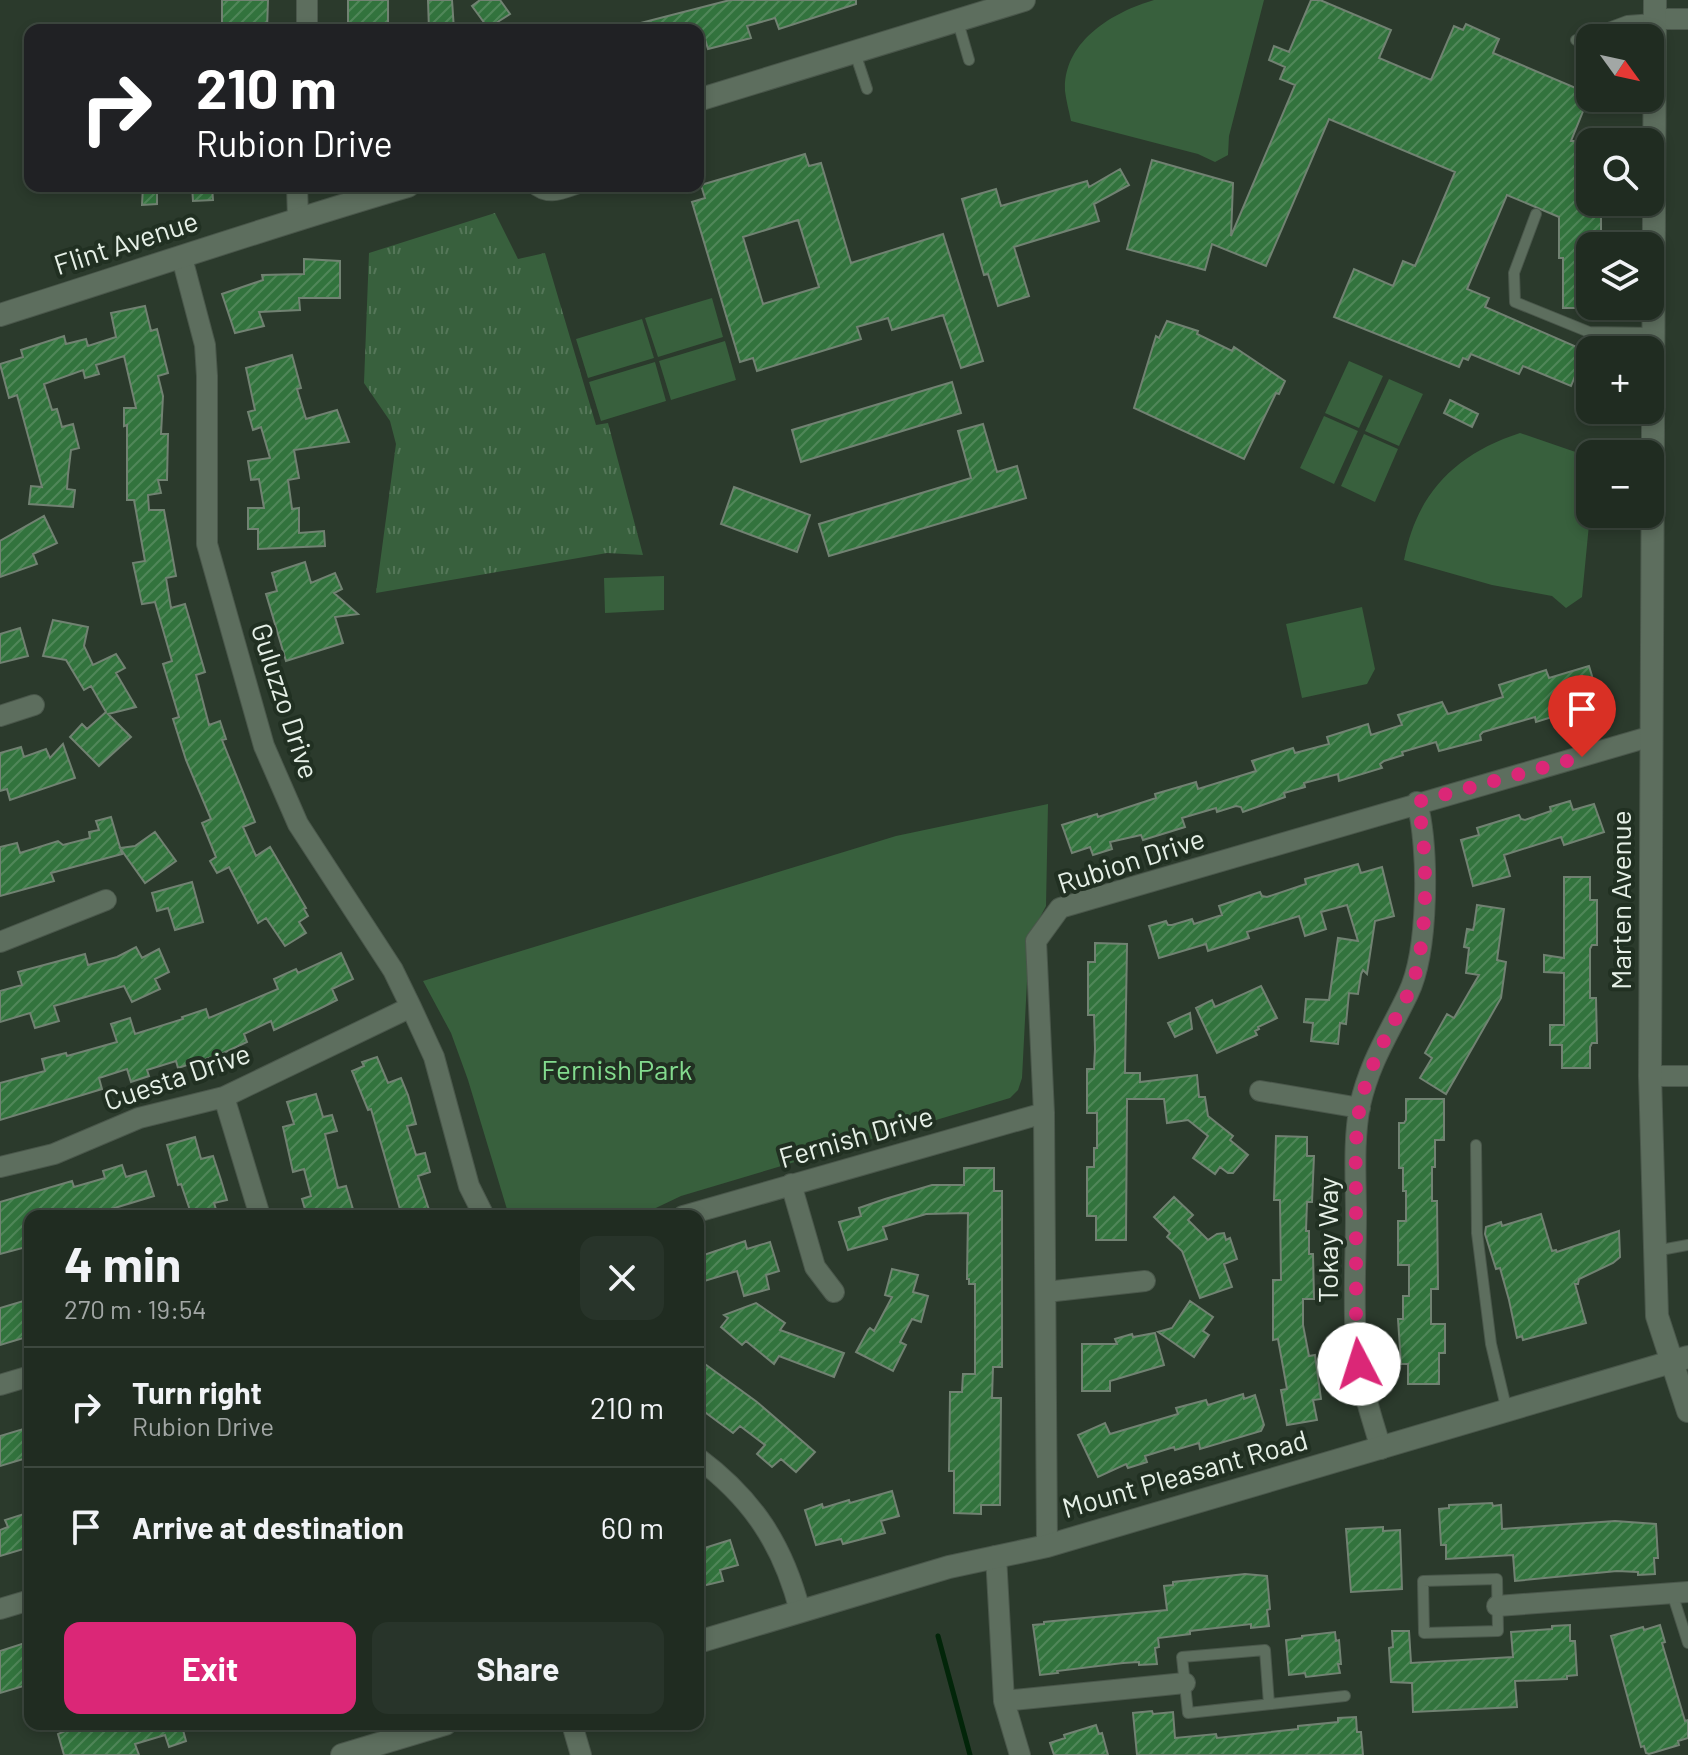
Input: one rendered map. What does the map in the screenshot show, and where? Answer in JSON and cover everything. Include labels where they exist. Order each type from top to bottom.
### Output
[{"type":"street","points":[[307,0],[307,24]]},
{"type":"street","points":[[704,98],[1024,0]]},
{"type":"street","points":[[1655,10],[1688,19]]},
{"type":"street","name":"Marten Avenue","points":[[1655,10],[1650,1076],[1657,1316],[1680,1360],[1688,1411]]},
{"type":"street","points":[[297,192],[298,218]]},
{"type":"street","name":"Flint Avenue","points":[[0,315],[387,192]]},
{"type":"street","name":"Guluzzo Drive","points":[[182,258],[205,345],[207,544],[264,746],[298,824],[393,970],[411,1007],[434,1057],[469,1186],[481,1210]]},
{"type":"street","points":[[0,716],[34,705]]},
{"type":"street","name":"Rubion Drive","points":[[1047,1546],[1044,1113],[1036,941],[1060,908],[1652,736]]},
{"type":"street","name":"Tokay Way","points":[[1381,1449],[1362,1384],[1356,1344],[1355,1146],[1360,1108],[1378,1048],[1409,992],[1421,958],[1425,852],[1423,824],[1417,802]]},
{"type":"street","points":[[0,942],[106,900]]},
{"type":"street","name":"Cuesta Drive","points":[[0,1167],[54,1154],[139,1118],[224,1097],[411,1007]]},
{"type":"street","points":[[1650,1076],[1688,1076]]},
{"type":"street","points":[[1260,1091],[1360,1108]]},
{"type":"street","points":[[224,1097],[258,1210]]},
{"type":"street","name":"Fernish Drive","points":[[703,1210],[1044,1113]]},
{"type":"street","points":[[791,1184],[815,1267],[834,1292]]},
{"type":"street","points":[[1046,1292],[1145,1281]]},
{"type":"street","name":"Mount Pleasant Road","points":[[704,1640],[949,1567],[1047,1546],[1680,1360]]},
{"type":"street","points":[[0,1385],[24,1378]]},
{"type":"street","points":[[704,1463],[742,1496],[767,1528],[785,1562],[800,1611]]},
{"type":"street","points":[[996,1556],[1004,1701],[1020,1755]]},
{"type":"street","points":[[1497,1606],[1680,1592]]},
{"type":"street","points":[[0,1609],[24,1602]]},
{"type":"street","points":[[1004,1701],[1185,1683]]},
{"type":"street","points":[[356,1753],[427,1730]]},
{"type":"street","points":[[574,1730],[581,1755]]},
{"type":"lane","points":[[1619,24],[1655,10]]},
{"type":"lane","points":[[958,22],[969,60]]},
{"type":"lane","points":[[855,53],[867,89]]},
{"type":"lane","points":[[536,192],[553,198],[569,192]]},
{"type":"lane","points":[[1536,214],[1514,273],[1515,302],[1589,332],[1653,333]]},
{"type":"lane","points":[[1476,1145],[1477,1233],[1491,1344],[1507,1411]]},
{"type":"lane","points":[[1655,1251],[1688,1245]]},
{"type":"lane","points":[[1497,1579],[1497,1606],[1498,1631],[1424,1633],[1423,1581],[1497,1579]]},
{"type":"lane","points":[[1680,1592],[1688,1643]]},
{"type":"lane","points":[[1269,1704],[1265,1650],[1182,1657],[1188,1713],[1345,1696]]},
{"type":"green space","points":[[1154,0],[1264,0],[1229,136],[1228,155],[1215,162],[1198,154],[1071,121],[1065,91],[1067,73],[1081,43],[1107,21]]},
{"type":"green space","points":[[495,213],[518,259],[545,253],[596,425],[608,423],[643,555],[607,553],[376,593],[396,444],[390,421],[364,383],[369,253]]},
{"type":"green space","points":[[712,298],[723,337],[658,357],[645,318]]},
{"type":"green space","points":[[642,319],[654,358],[588,378],[576,339]]},
{"type":"green space","points":[[725,341],[736,380],[671,400],[659,361]]},
{"type":"green space","points":[[1349,361],[1383,376],[1359,428],[1325,413]]},
{"type":"green space","points":[[655,362],[666,401],[601,421],[589,382]]},
{"type":"green space","points":[[1389,379],[1423,394],[1399,446],[1365,431]]},
{"type":"green space","points":[[1324,416],[1358,431],[1334,484],[1300,468]]},
{"type":"green space","points":[[1520,433],[1576,452],[1576,528],[1589,528],[1582,597],[1566,608],[1552,596],[1492,585],[1404,560],[1410,536],[1430,495],[1459,464]]},
{"type":"green space","points":[[1364,434],[1398,449],[1375,502],[1341,486]]},
{"type":"green space","points":[[664,576],[664,610],[605,613],[604,578]]},
{"type":"green space","points":[[1362,607],[1375,669],[1367,684],[1302,698],[1286,624]]},
{"type":"green space","name":"Fernish Park","points":[[1048,804],[1046,906],[1037,923],[1028,962],[1022,1078],[1018,1090],[1010,1098],[681,1196],[652,1210],[507,1210],[451,1033],[423,981],[896,836]]},
{"type":"building","points":[[222,0],[268,0],[267,24],[222,24]]},
{"type":"building","points":[[348,0],[388,0],[388,24],[348,24]]},
{"type":"building","points":[[428,0],[452,0],[454,24],[429,24]]},
{"type":"building","points":[[480,0],[500,0],[510,14],[494,24],[485,24],[472,6]]},
{"type":"building","points":[[730,0],[856,0],[856,4],[779,29],[775,18],[747,26],[751,38],[708,49],[704,39],[704,24],[637,24]]},
{"type":"building","points":[[1311,0],[1320,0],[1391,30],[1379,58],[1431,80],[1454,26],[1463,30],[1466,24],[1499,39],[1493,53],[1576,88],[1576,112],[1583,112],[1571,141],[1576,141],[1576,216],[1601,216],[1601,232],[1576,232],[1576,308],[1563,308],[1559,217],[1507,195],[1467,289],[1489,298],[1485,307],[1576,347],[1576,374],[1571,386],[1523,366],[1519,374],[1471,354],[1468,360],[1463,358],[1459,367],[1334,317],[1354,269],[1393,286],[1403,261],[1415,266],[1455,172],[1329,119],[1266,266],[1212,244],[1205,270],[1127,249],[1152,160],[1233,183],[1231,236],[1295,85],[1280,79],[1285,67],[1269,60],[1274,46],[1289,52]]},
{"type":"building","points":[[805,154],[809,166],[821,163],[851,263],[943,234],[983,361],[961,368],[943,315],[892,330],[888,318],[857,327],[861,339],[757,371],[753,358],[740,362],[692,202],[705,198],[704,184]],"holes":[[[798,220],[819,287],[763,304],[743,237]]]},
{"type":"building","points":[[1120,169],[1129,185],[1094,204],[1099,221],[1014,247],[1029,296],[998,306],[988,274],[984,275],[962,199],[996,189],[1001,206],[1087,181],[1089,187]]},
{"type":"building","points":[[143,192],[157,192],[157,204],[142,205]]},
{"type":"building","points":[[192,192],[212,192],[213,200],[193,201]]},
{"type":"building","points":[[304,259],[340,261],[340,298],[299,298],[300,310],[259,312],[264,326],[235,333],[222,294],[263,280],[262,275],[304,274]]},
{"type":"building","points":[[145,306],[151,331],[157,329],[168,373],[158,376],[163,396],[161,434],[168,434],[167,480],[158,480],[161,493],[148,495],[149,510],[164,510],[176,576],[166,578],[171,608],[185,604],[205,672],[196,675],[209,725],[220,721],[226,739],[222,740],[255,822],[243,827],[256,856],[270,847],[306,908],[308,916],[299,922],[306,933],[285,946],[266,918],[258,923],[229,867],[217,873],[210,861],[216,857],[202,823],[211,819],[186,760],[173,719],[179,717],[163,664],[172,661],[155,602],[142,604],[133,563],[145,561],[134,500],[127,500],[127,425],[124,426],[124,408],[136,408],[124,356],[96,365],[99,374],[85,378],[83,370],[44,384],[52,410],[57,409],[62,427],[73,424],[79,448],[71,450],[68,475],[67,489],[75,490],[73,507],[29,504],[31,486],[42,487],[17,395],[9,398],[0,364],[23,357],[21,350],[64,336],[66,344],[86,339],[88,346],[116,337],[111,313]]},
{"type":"building","points":[[1167,321],[1198,331],[1197,334],[1232,351],[1234,347],[1285,381],[1244,459],[1134,408],[1156,336],[1159,338]]},
{"type":"building","points":[[292,355],[306,419],[337,410],[349,442],[294,450],[299,478],[288,480],[292,509],[299,508],[299,533],[324,531],[325,546],[258,549],[258,529],[248,529],[248,508],[264,508],[259,479],[251,480],[248,461],[270,458],[261,427],[253,430],[248,412],[255,410],[246,368]]},
{"type":"building","points":[[952,382],[961,413],[801,462],[792,430]]},
{"type":"building","points":[[1450,400],[1478,414],[1472,427],[1444,413]]},
{"type":"building","points":[[983,424],[997,472],[1017,466],[1026,498],[829,556],[819,524],[971,478],[958,431]]},
{"type":"building","points":[[734,487],[810,515],[797,552],[721,524]]},
{"type":"building","points":[[44,516],[57,543],[33,554],[37,564],[0,577],[0,541]]},
{"type":"building","points":[[305,562],[311,583],[335,573],[342,589],[334,593],[358,614],[335,617],[343,643],[286,661],[266,594],[277,591],[272,573]]},
{"type":"building","points":[[53,620],[88,627],[84,646],[93,665],[116,654],[125,668],[116,673],[136,707],[108,714],[131,737],[99,766],[70,737],[82,724],[87,729],[106,712],[91,686],[84,690],[66,660],[43,656]]},
{"type":"building","points":[[20,628],[28,656],[0,663],[0,634]]},
{"type":"building","points":[[1589,666],[1598,696],[1579,702],[1581,708],[1536,722],[1535,717],[1483,732],[1481,740],[1439,751],[1436,742],[1402,752],[1403,755],[1380,764],[1382,768],[1339,781],[1338,774],[1304,783],[1305,787],[1284,793],[1285,797],[1243,812],[1241,807],[1236,806],[1217,812],[1216,808],[1182,818],[1185,827],[1143,840],[1141,835],[1110,842],[1112,849],[1093,855],[1090,847],[1072,853],[1062,825],[1097,814],[1098,817],[1156,798],[1155,794],[1196,782],[1198,789],[1256,771],[1252,761],[1293,748],[1295,753],[1329,744],[1327,737],[1368,724],[1371,735],[1402,725],[1398,715],[1442,702],[1448,714],[1503,697],[1499,685],[1546,670],[1549,678]]},
{"type":"building","points":[[63,744],[75,778],[10,800],[7,789],[0,791],[0,753],[21,747],[24,757],[46,749],[50,758]]},
{"type":"building","points":[[1570,801],[1573,810],[1594,804],[1604,832],[1564,845],[1561,837],[1504,855],[1510,876],[1473,886],[1461,840],[1479,835],[1477,828],[1519,815],[1525,820]]},
{"type":"building","points":[[111,817],[122,854],[51,873],[54,881],[0,896],[0,847],[17,843],[20,853],[58,841],[63,845],[90,838],[89,832],[99,830],[96,821]]},
{"type":"building","points":[[155,832],[176,861],[145,883],[120,848],[135,846]]},
{"type":"building","points":[[1358,864],[1361,873],[1382,867],[1394,916],[1375,921],[1367,974],[1363,970],[1358,994],[1349,993],[1346,1024],[1340,1023],[1338,1044],[1311,1041],[1313,1023],[1304,1022],[1306,999],[1329,1000],[1338,938],[1358,941],[1347,905],[1321,912],[1326,929],[1305,936],[1299,916],[1247,932],[1249,938],[1208,951],[1206,944],[1159,958],[1149,926],[1166,921],[1172,925],[1192,919],[1194,924],[1222,915],[1219,906],[1260,892],[1267,897],[1306,884],[1305,879]]},
{"type":"building","points":[[1564,877],[1590,877],[1590,900],[1597,900],[1597,945],[1592,945],[1590,949],[1590,998],[1596,998],[1597,1043],[1592,1043],[1590,1047],[1590,1068],[1562,1068],[1562,1045],[1550,1045],[1550,1025],[1564,1025],[1564,973],[1544,972],[1544,955],[1564,958]]},
{"type":"building","points":[[192,882],[203,922],[175,930],[168,908],[157,911],[152,893]]},
{"type":"building","points":[[1477,905],[1504,909],[1497,960],[1506,962],[1501,998],[1446,1094],[1420,1078],[1432,1058],[1425,1053],[1447,1014],[1454,1018],[1479,975],[1466,973],[1469,948],[1464,947],[1467,929],[1473,930]]},
{"type":"building","points":[[1095,943],[1127,944],[1125,1073],[1140,1073],[1140,1082],[1197,1075],[1199,1097],[1205,1097],[1208,1116],[1233,1136],[1230,1140],[1248,1155],[1233,1173],[1220,1167],[1215,1174],[1193,1158],[1208,1136],[1188,1120],[1167,1123],[1164,1099],[1127,1099],[1126,1240],[1096,1240],[1096,1216],[1087,1216],[1087,1167],[1094,1167],[1094,1148],[1097,1148],[1097,1113],[1087,1113],[1087,1069],[1094,1069],[1095,1049],[1094,1015],[1088,1015],[1088,962],[1095,962]]},
{"type":"building","points":[[136,947],[142,958],[159,949],[169,972],[155,979],[160,989],[132,1002],[124,986],[54,1006],[59,1021],[35,1028],[30,1013],[0,1022],[0,991],[22,985],[18,972],[85,954],[88,965],[117,957]]},
{"type":"building","points":[[341,953],[353,979],[332,989],[337,1000],[315,1011],[274,1030],[271,1021],[244,1034],[247,1042],[221,1054],[178,1068],[176,1061],[147,1070],[149,1076],[131,1082],[127,1069],[99,1078],[102,1089],[0,1120],[0,1083],[45,1071],[42,1059],[66,1053],[67,1056],[117,1042],[111,1024],[130,1018],[135,1034],[206,1009],[209,1018],[278,989],[274,979],[296,969],[298,973]]},
{"type":"building","points":[[1261,986],[1277,1018],[1258,1027],[1255,1031],[1257,1035],[1217,1053],[1196,1008],[1212,1000],[1215,1007]]},
{"type":"building","points":[[1190,1013],[1192,1029],[1175,1037],[1168,1023]]},
{"type":"building","points":[[377,1057],[388,1083],[401,1078],[416,1124],[407,1126],[416,1155],[425,1153],[430,1172],[418,1176],[429,1210],[400,1210],[371,1109],[368,1110],[352,1071],[364,1066],[362,1062]]},
{"type":"building","points":[[316,1094],[323,1117],[332,1115],[337,1131],[325,1134],[338,1188],[346,1186],[353,1210],[305,1210],[302,1199],[311,1196],[304,1169],[293,1172],[283,1127],[294,1124],[287,1102]]},
{"type":"building","points":[[1406,1099],[1444,1099],[1444,1140],[1435,1140],[1435,1167],[1432,1167],[1432,1201],[1437,1201],[1438,1289],[1431,1289],[1431,1324],[1445,1324],[1445,1353],[1439,1353],[1439,1384],[1408,1384],[1408,1364],[1401,1364],[1398,1319],[1403,1319],[1403,1296],[1409,1296],[1409,1265],[1398,1265],[1398,1221],[1406,1221],[1403,1168],[1399,1168],[1399,1123],[1406,1120]]},
{"type":"building","points":[[1276,1136],[1307,1137],[1307,1156],[1314,1156],[1312,1202],[1307,1202],[1306,1231],[1309,1231],[1309,1254],[1313,1254],[1314,1299],[1303,1299],[1303,1325],[1309,1356],[1315,1355],[1321,1399],[1313,1400],[1317,1420],[1287,1425],[1281,1390],[1287,1389],[1278,1339],[1273,1340],[1273,1280],[1281,1280],[1280,1200],[1274,1200]]},
{"type":"building","points":[[195,1137],[201,1159],[213,1156],[227,1200],[214,1203],[216,1210],[190,1210],[181,1184],[178,1185],[167,1145]]},
{"type":"building","points":[[122,1165],[126,1177],[146,1171],[154,1196],[108,1210],[24,1210],[24,1248],[0,1254],[0,1202],[72,1181],[74,1187],[105,1178],[103,1171]]},
{"type":"building","points":[[964,1168],[994,1168],[994,1191],[1002,1191],[1002,1367],[993,1367],[992,1398],[1001,1398],[1000,1505],[981,1505],[981,1514],[954,1513],[954,1471],[949,1471],[950,1392],[962,1392],[963,1374],[975,1374],[975,1284],[969,1284],[967,1279],[968,1213],[926,1214],[883,1227],[887,1239],[848,1250],[839,1222],[861,1216],[859,1208],[932,1185],[964,1185]]},
{"type":"building","points":[[1174,1197],[1193,1215],[1188,1220],[1208,1240],[1224,1233],[1226,1240],[1230,1238],[1237,1259],[1224,1264],[1232,1287],[1200,1298],[1182,1251],[1167,1237],[1170,1233],[1154,1217]]},
{"type":"building","points":[[1541,1214],[1552,1251],[1619,1231],[1620,1257],[1575,1284],[1586,1323],[1523,1340],[1522,1336],[1517,1338],[1500,1268],[1496,1269],[1485,1234],[1486,1227],[1501,1222],[1502,1226]]},
{"type":"building","points":[[745,1241],[747,1249],[770,1242],[779,1271],[766,1275],[769,1289],[744,1296],[737,1271],[704,1281],[704,1255]]},
{"type":"building","points":[[892,1269],[918,1275],[913,1292],[928,1296],[921,1322],[912,1319],[900,1342],[906,1345],[893,1371],[856,1352],[868,1330],[874,1331],[892,1297],[885,1295]]},
{"type":"building","points":[[24,1301],[24,1338],[0,1345],[0,1308]]},
{"type":"building","points":[[1190,1301],[1213,1317],[1203,1331],[1209,1335],[1194,1357],[1158,1332],[1172,1328]]},
{"type":"building","points":[[756,1303],[785,1323],[780,1330],[844,1353],[834,1377],[779,1356],[774,1364],[746,1341],[742,1345],[721,1327],[728,1318],[724,1315]]},
{"type":"building","points":[[1155,1333],[1164,1365],[1110,1381],[1110,1391],[1082,1391],[1082,1344],[1117,1344],[1115,1339],[1132,1334],[1133,1337]]},
{"type":"building","points":[[704,1363],[757,1402],[815,1452],[796,1472],[781,1459],[772,1467],[757,1454],[765,1445],[740,1426],[733,1433],[704,1411]]},
{"type":"building","points":[[1243,1394],[1244,1399],[1255,1395],[1264,1425],[1261,1431],[1200,1449],[1199,1443],[1175,1450],[1174,1447],[1145,1456],[1147,1462],[1128,1468],[1126,1464],[1098,1477],[1078,1435],[1105,1423],[1110,1434],[1178,1414],[1176,1408],[1206,1400],[1208,1405]]},
{"type":"building","points":[[24,1429],[24,1459],[0,1466],[0,1436]]},
{"type":"building","points":[[892,1491],[899,1516],[881,1521],[885,1533],[843,1544],[841,1539],[816,1545],[805,1510],[822,1504],[823,1508],[849,1500],[850,1503]]},
{"type":"building","points":[[1492,1503],[1493,1506],[1501,1505],[1502,1529],[1615,1521],[1656,1524],[1658,1558],[1654,1558],[1655,1574],[1617,1571],[1515,1581],[1513,1555],[1446,1559],[1446,1545],[1441,1545],[1439,1509],[1449,1508],[1449,1505]]},
{"type":"building","points":[[24,1514],[24,1549],[0,1556],[0,1530],[8,1527],[5,1520]]},
{"type":"building","points":[[1383,1527],[1383,1531],[1400,1530],[1402,1589],[1351,1592],[1346,1529]]},
{"type":"building","points":[[730,1540],[738,1565],[720,1570],[723,1581],[704,1586],[704,1548]]},
{"type":"building","points":[[1245,1574],[1267,1576],[1269,1626],[1251,1628],[1251,1624],[1158,1638],[1159,1647],[1155,1648],[1157,1664],[1123,1663],[1040,1675],[1033,1625],[1167,1610],[1164,1586],[1173,1585],[1173,1582]]},
{"type":"building","points":[[1570,1625],[1570,1641],[1575,1641],[1577,1675],[1567,1676],[1567,1679],[1515,1681],[1517,1707],[1413,1712],[1412,1683],[1391,1682],[1389,1648],[1393,1647],[1392,1631],[1409,1631],[1411,1663],[1513,1657],[1511,1632]]},
{"type":"building","points":[[1660,1625],[1665,1642],[1662,1643],[1685,1721],[1688,1720],[1688,1738],[1678,1741],[1679,1745],[1649,1754],[1644,1746],[1641,1747],[1611,1636]]},
{"type":"building","points":[[1335,1632],[1336,1641],[1339,1640],[1340,1673],[1306,1677],[1305,1673],[1289,1675],[1286,1640]]},
{"type":"building","points":[[24,1643],[24,1686],[0,1693],[0,1651]]},
{"type":"building","points":[[1152,1711],[1153,1714],[1173,1712],[1175,1738],[1216,1734],[1217,1738],[1298,1729],[1298,1726],[1356,1717],[1363,1755],[1137,1755],[1133,1713]]},
{"type":"building","points":[[1096,1725],[1099,1734],[1102,1733],[1108,1755],[1054,1755],[1050,1743]]},
{"type":"building","points":[[67,1730],[183,1730],[186,1741],[169,1747],[165,1735],[135,1744],[139,1755],[64,1755],[58,1734]]},
{"type":"waterway","points":[[938,1636],[970,1755]]},
{"type":"route","points":[[1359,1364],[1356,1344],[1355,1146],[1367,1077],[1378,1048],[1409,992],[1421,958],[1425,852],[1423,824],[1417,802],[1582,757]]}]
